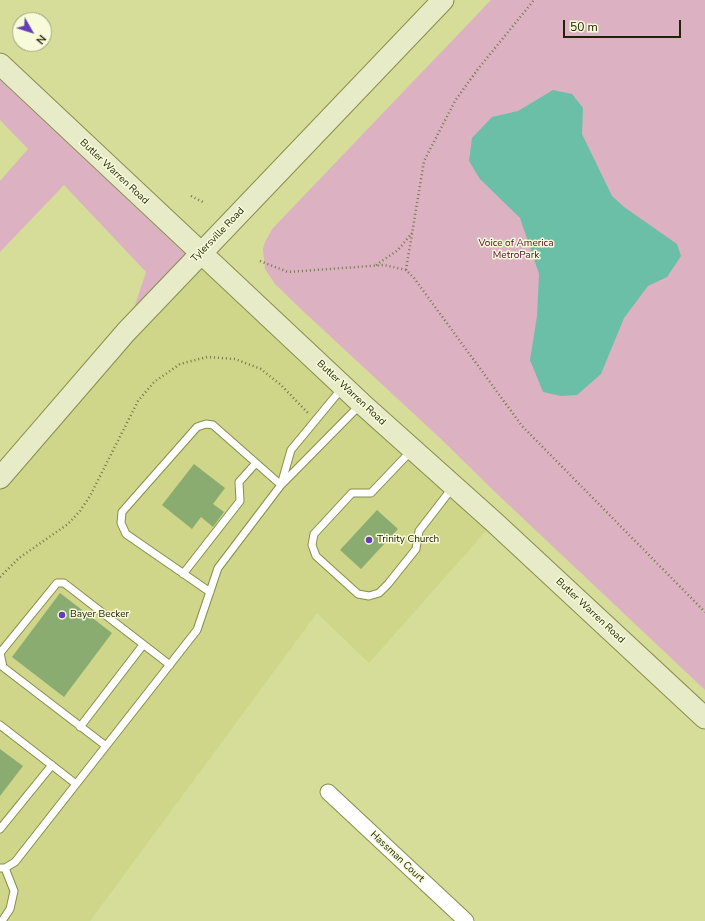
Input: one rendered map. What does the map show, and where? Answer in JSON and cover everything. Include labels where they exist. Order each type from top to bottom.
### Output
[{"type":"main road","name":"Tylersville Road","points":[[0,478],[121,337],[443,0]]},
{"type":"main road","name":"Butler Warren Road","points":[[0,64],[361,403],[454,486],[705,718]]},
{"type":"street","name":"Hassman Court","points":[[328,792],[466,921]]},
{"type":"lane","points":[[281,485],[291,450],[344,387]]},
{"type":"lane","points":[[2,921],[10,909],[14,891],[3,868],[15,862],[197,630],[218,568],[281,485],[361,403]]},
{"type":"lane","points":[[210,592],[126,534],[121,523],[122,512],[197,427],[206,424],[212,425],[281,485]]},
{"type":"lane","points":[[412,449],[370,493],[352,493],[314,534],[312,545],[316,556],[358,594],[369,596],[378,593],[388,584],[416,549],[419,530],[454,486]]},
{"type":"lane","points":[[183,574],[240,501],[239,482],[256,462]]},
{"type":"lane","points":[[106,746],[3,667],[0,653],[57,583],[64,583],[170,665]]},
{"type":"lane","points":[[80,726],[143,645]]},
{"type":"lane","points":[[0,725],[76,784]]},
{"type":"lane","points":[[0,829],[52,765]]},
{"type":"path","points":[[406,270],[424,161],[455,101],[478,69],[534,0]]},
{"type":"path","points":[[191,196],[205,203]]},
{"type":"path","points":[[375,266],[398,250],[413,232]]},
{"type":"path","points":[[260,261],[288,272],[384,265],[406,270],[414,278],[522,426],[705,612]]},
{"type":"path","points":[[0,577],[19,558],[68,524],[80,512],[90,496],[138,401],[154,382],[180,364],[207,357],[235,359],[261,370],[281,385],[316,420]]},
{"type":"shaded area","points":[[201,253],[494,522],[369,663],[317,613],[90,921],[0,921],[0,478]]},
{"type":"green space","name":"Voice of America MetroPark","points":[[491,0],[705,0],[705,690],[442,440],[304,312],[275,284],[265,269],[263,249],[265,242],[273,228]]},
{"type":"green space","points":[[0,64],[201,253],[126,332],[146,272],[64,185],[0,252],[0,181],[28,149],[0,120]]},
{"type":"water","points":[[553,90],[572,94],[583,108],[582,134],[612,196],[624,207],[677,244],[681,256],[667,277],[648,286],[624,318],[601,374],[577,395],[561,396],[543,392],[530,360],[537,316],[539,274],[520,218],[480,179],[469,161],[472,138],[492,117],[518,111]]},
{"type":"building","points":[[194,464],[225,488],[213,504],[224,512],[213,527],[201,517],[192,529],[162,505]]},
{"type":"building","name":"Trinity Church","points":[[377,510],[398,529],[361,569],[340,550]]},
{"type":"building","points":[[60,593],[112,633],[64,697],[12,657]]},
{"type":"building","points":[[0,749],[23,766],[0,796]]},
{"type":"place","name":"Trinity Church","points":[[369,540]]},
{"type":"place","name":"Bayer Becker","points":[[62,615]]}]
